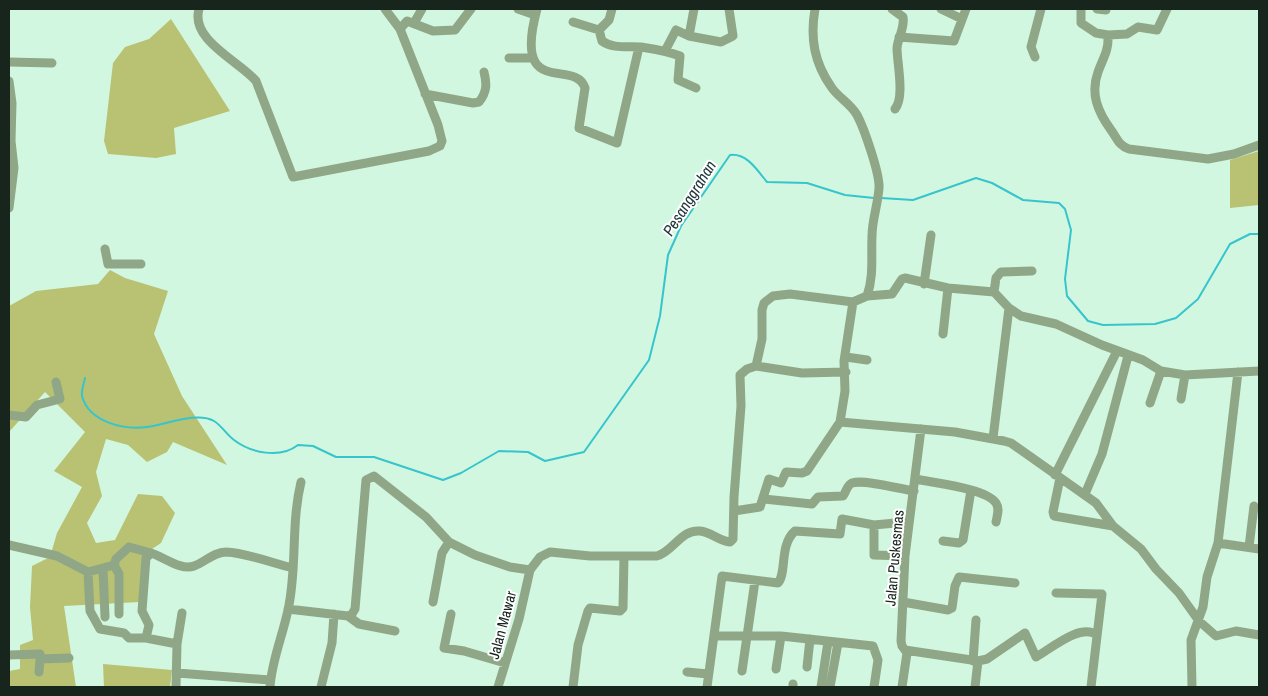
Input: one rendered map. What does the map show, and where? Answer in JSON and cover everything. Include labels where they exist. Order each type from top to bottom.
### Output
[{"type":"street","points":[[199,9],[197,21],[201,29],[223,54],[250,73],[256,81],[293,177],[429,151],[440,146],[442,141],[438,125],[400,29],[385,9]]},
{"type":"street","points":[[414,23],[422,9]]},
{"type":"street","points":[[400,29],[405,22],[414,23],[432,31],[455,30],[472,9]]},
{"type":"street","points":[[518,9],[536,12],[531,49],[532,58],[539,68],[569,76],[585,85],[579,128],[617,144],[640,47]]},
{"type":"street","points":[[599,30],[608,20],[612,9]]},
{"type":"street","points":[[689,36],[694,9]]},
{"type":"street","points":[[665,51],[676,30],[689,36],[721,42],[733,36],[729,9]]},
{"type":"street","points":[[815,9],[812,40],[816,59],[833,89],[846,99],[858,117],[880,186],[872,228],[871,285],[867,296]]},
{"type":"street","points":[[892,9],[903,17],[897,46],[899,103],[895,109]]},
{"type":"street","points":[[941,9],[962,19]]},
{"type":"street","points":[[899,37],[954,41],[966,9]]},
{"type":"street","points":[[1036,57],[1032,53],[1032,47],[1041,9]]},
{"type":"street","points":[[1082,9],[1081,23],[1096,32],[1108,35],[1126,34],[1138,27],[1157,30],[1167,9]]},
{"type":"street","points":[[573,22],[599,30]]},
{"type":"street","points":[[599,30],[602,41],[606,44],[665,51],[680,56],[678,80],[696,88]]},
{"type":"street","points":[[1108,35],[1109,48],[1098,71],[1094,87],[1095,102],[1120,146],[1129,149],[1208,159],[1234,154],[1259,145]]},
{"type":"street","points":[[509,58],[532,58]]},
{"type":"street","points":[[9,62],[52,63]]},
{"type":"street","points":[[425,94],[473,103],[479,102],[484,95],[487,83],[484,72]]},
{"type":"street","points":[[9,81],[12,103],[10,140],[14,168],[9,208]]},
{"type":"street","points":[[924,284],[931,235]]},
{"type":"street","points":[[104,250],[108,264],[141,264]]},
{"type":"street","points":[[994,292],[996,278],[1001,272],[1032,271]]},
{"type":"street","points":[[756,366],[762,346],[762,310],[764,303],[773,296],[790,294],[853,302],[867,296],[892,294],[903,278],[948,288],[994,292],[1009,308],[1021,316],[1056,324],[1128,356],[1142,360],[1161,371],[1184,375],[1259,371]]},
{"type":"street","points":[[943,334],[948,288]]},
{"type":"street","points":[[734,511],[757,509],[764,499],[769,479],[781,483],[786,472],[802,473],[811,468],[840,422],[853,302]]},
{"type":"street","points":[[993,438],[1009,308]]},
{"type":"street","points":[[1113,526],[1054,516],[1052,512],[1057,476],[1117,351]]},
{"type":"street","points":[[846,356],[867,360]]},
{"type":"street","points":[[1085,494],[1102,454],[1128,356]]},
{"type":"street","points":[[348,616],[355,609],[364,497],[366,480],[368,478],[374,476],[380,479],[426,516],[449,542],[475,555],[530,570],[540,557],[550,552],[590,556],[665,554],[679,539],[698,531],[730,542],[733,539],[734,533],[741,406],[740,375],[747,369],[756,366],[802,373],[846,372]]},
{"type":"street","points":[[1150,403],[1161,371]]},
{"type":"street","points":[[1192,687],[1191,640],[1199,621],[1207,577],[1218,543],[1238,372]]},
{"type":"street","points":[[1181,399],[1184,375]]},
{"type":"street","points":[[9,415],[26,416],[38,404],[60,399],[56,382]]},
{"type":"street","points":[[840,422],[921,429],[993,438],[1011,443],[1096,503],[1113,526],[1141,549],[1156,569],[1179,593],[1199,621],[1216,636],[1236,631],[1259,635]]},
{"type":"street","name":"Jalan Puskesmas","points":[[902,687],[906,658],[901,641],[905,556],[921,429]]},
{"type":"street","points":[[916,479],[971,490],[991,498],[996,503],[998,511],[996,522]]},
{"type":"street","points":[[177,673],[270,684],[274,655],[288,609],[293,568],[295,508],[301,482]]},
{"type":"street","points":[[764,499],[812,504],[818,497],[844,496],[848,486],[853,483],[888,485],[914,491]]},
{"type":"street","points":[[943,541],[959,543],[963,540],[971,490]]},
{"type":"street","points":[[1249,548],[1254,506]]},
{"type":"street","points":[[708,687],[708,674],[722,576],[755,581],[780,581],[783,556],[795,531],[840,534],[842,519],[874,525],[906,522]]},
{"type":"street","points":[[874,525],[874,555],[905,556]]},
{"type":"street","points":[[433,602],[442,553],[449,542]]},
{"type":"street","points":[[1218,543],[1259,549]]},
{"type":"street","points":[[9,544],[57,556],[88,572],[114,565]]},
{"type":"street","points":[[119,614],[119,574],[114,565],[116,559],[129,546],[164,557],[178,565],[193,567],[206,558],[224,552],[293,568]]},
{"type":"street","points":[[146,638],[149,625],[143,617],[142,606],[146,558],[151,554]]},
{"type":"street","points":[[573,687],[578,645],[588,611],[590,608],[620,611],[623,608],[624,556]]},
{"type":"street","points":[[103,568],[105,617]]},
{"type":"street","name":"Jalan Mawar","points":[[498,687],[519,619],[530,570]]},
{"type":"street","points":[[88,572],[90,611],[100,629],[124,633],[129,638],[146,638],[177,644]]},
{"type":"street","points":[[903,602],[948,610],[952,608],[955,586],[959,577],[1015,583]]},
{"type":"street","points":[[742,671],[755,581]]},
{"type":"street","points":[[1056,593],[1102,594],[1091,687]]},
{"type":"street","points":[[288,609],[348,616],[359,624],[395,631]]},
{"type":"street","points":[[176,687],[177,644],[182,613]]},
{"type":"street","points":[[321,687],[332,643],[334,614]]},
{"type":"street","points":[[451,614],[444,648],[464,651],[505,663]]},
{"type":"street","points":[[976,620],[976,687]]},
{"type":"street","points":[[905,650],[976,661],[987,659],[1025,633],[1036,657],[1081,632],[1092,632],[1097,635]]},
{"type":"street","points":[[714,636],[781,636],[873,646],[878,660],[874,687]]},
{"type":"street","points":[[776,669],[781,636]]},
{"type":"street","points":[[808,667],[810,639]]},
{"type":"street","points":[[821,687],[833,643]]},
{"type":"street","points":[[830,687],[833,643]]},
{"type":"street","points":[[9,655],[40,654],[39,672]]},
{"type":"street","points":[[40,659],[69,658]]},
{"type":"street","points":[[687,672],[708,674]]},
{"type":"green space","points":[[171,19],[230,111],[174,128],[176,154],[156,158],[108,154],[104,141],[113,63],[125,47],[149,39]]},
{"type":"green space","points":[[1259,151],[1259,205],[1230,208],[1230,160]]},
{"type":"green space","points":[[110,270],[125,278],[168,291],[154,334],[182,396],[227,465],[173,442],[167,452],[147,462],[128,445],[106,439],[96,472],[102,496],[87,523],[96,543],[115,540],[138,494],[162,496],[175,513],[161,543],[143,555],[140,602],[64,606],[76,687],[9,687],[9,671],[20,669],[20,645],[33,640],[30,607],[32,566],[50,557],[57,533],[82,487],[54,471],[85,432],[45,392],[9,432],[9,306],[36,291],[98,284]]},
{"type":"green space","points":[[103,664],[172,670],[170,687],[104,687]]},
{"type":"waterway","name":"Pesanggrahan","points":[[85,378],[82,396],[86,405],[99,418],[108,422],[138,428],[190,418],[207,418],[217,423],[231,438],[241,445],[266,453],[283,452],[298,445],[313,446],[336,457],[374,457],[443,480],[461,473],[499,451],[528,452],[545,461],[584,452],[649,360],[660,316],[668,255],[681,226],[730,155],[736,155],[747,160],[767,182],[807,183],[845,195],[874,198]]},
{"type":"waterway","name":"Pesanggrahan","points":[[881,198],[913,200],[976,178],[992,183],[1023,200],[1059,203],[1065,209],[1071,230],[1065,279],[1067,296],[1088,321],[1103,325],[1155,324],[1176,318],[1198,299],[1230,244],[1250,234],[1259,234]]}]
